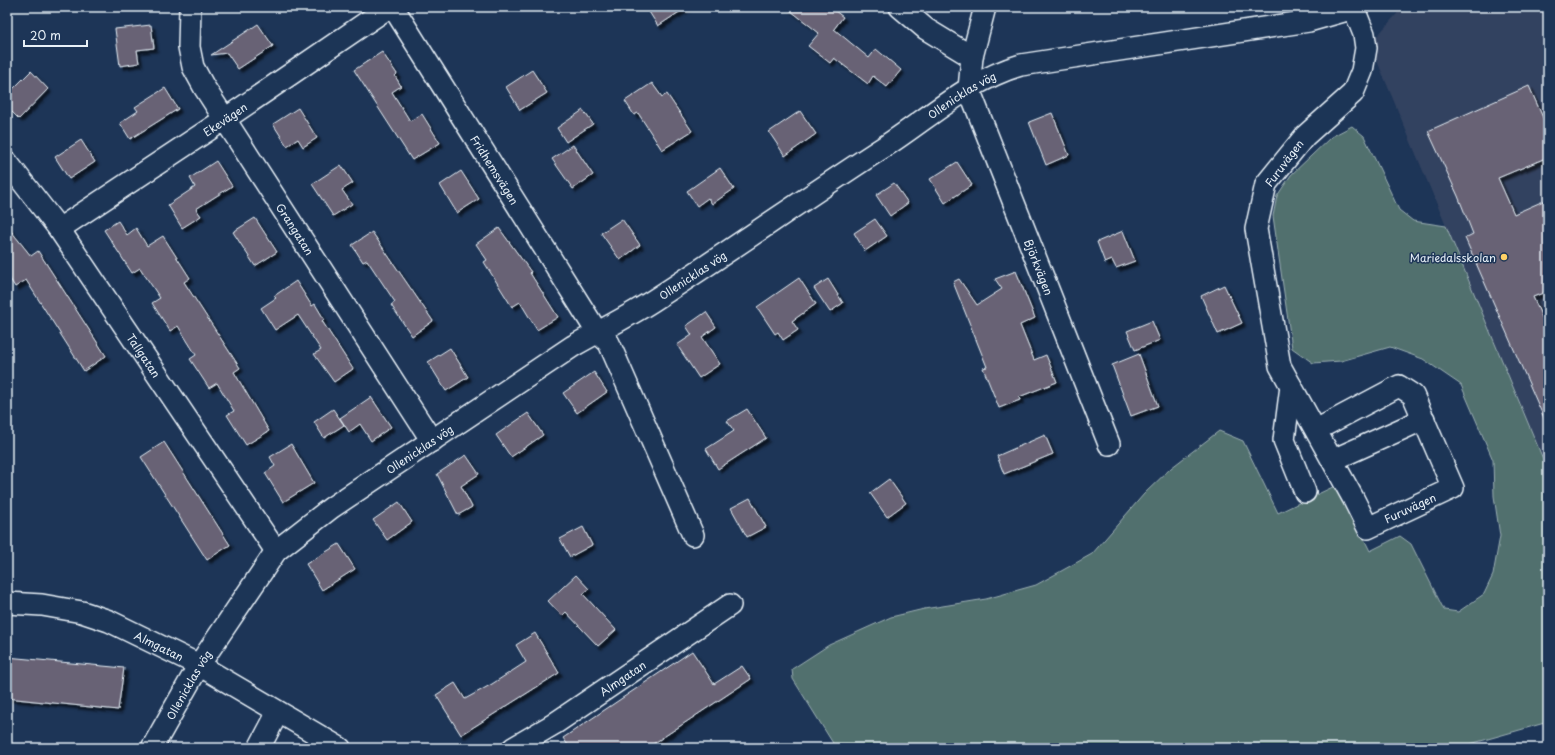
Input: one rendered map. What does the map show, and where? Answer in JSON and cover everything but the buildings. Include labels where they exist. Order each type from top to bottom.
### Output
[{"type":"street","name":"Grangatan","points":[[190,7],[189,47],[193,67],[204,87],[432,441]]},
{"type":"street","name":"Ekevägen","points":[[59,229],[225,119],[389,7]]},
{"type":"street","name":"Fridhemsvägen","points":[[393,7],[597,332],[609,343],[693,535]]},
{"type":"street","points":[[900,7],[926,29],[972,57]]},
{"type":"street","points":[[969,89],[972,57],[985,7]]},
{"type":"street","name":"Ollenicklas vög","points":[[152,748],[199,665],[276,552],[331,508],[597,332],[617,323],[657,299],[812,193],[988,77],[1021,65],[1310,21],[1356,8]]},
{"type":"street","name":"Furuvägen","points":[[1316,430],[1399,386],[1413,395],[1453,488],[1368,528],[1280,366],[1256,229],[1260,205],[1266,184],[1306,136],[1354,93],[1362,71],[1366,48],[1364,34],[1356,8]]},
{"type":"street","name":"Björkvägen","points":[[969,89],[1109,444]]},
{"type":"street","name":"Tallgatan","points":[[7,162],[59,229],[276,552]]},
{"type":"street","points":[[1291,386],[1284,440],[1305,492]]},
{"type":"street","points":[[1332,460],[1424,419]]},
{"type":"street","name":"Almgatan","points":[[7,603],[42,605],[75,611],[109,621],[199,665],[340,748]]},
{"type":"street","name":"Almgatan","points":[[513,748],[554,724],[730,605]]},
{"type":"street","points":[[259,748],[278,712]]},
{"type":"shaded area","name":"Mariedalsskolan","points":[[1403,7],[1548,7],[1548,470],[1370,44]]},
{"type":"green space","points":[[1352,126],[1364,136],[1399,210],[1413,221],[1446,226],[1548,471],[1548,722],[1456,748],[836,748],[793,679],[792,669],[829,645],[891,617],[924,609],[986,599],[1036,585],[1092,554],[1144,494],[1171,468],[1219,431],[1243,441],[1278,513],[1337,485],[1370,551],[1400,536],[1411,544],[1444,610],[1458,612],[1484,594],[1493,575],[1500,536],[1494,496],[1493,460],[1461,385],[1423,359],[1390,347],[1341,361],[1313,363],[1292,348],[1273,216],[1277,196],[1291,175],[1331,137]]},
{"type":"place","name":"Mariedalsskolan","points":[[1504,257]]}]
